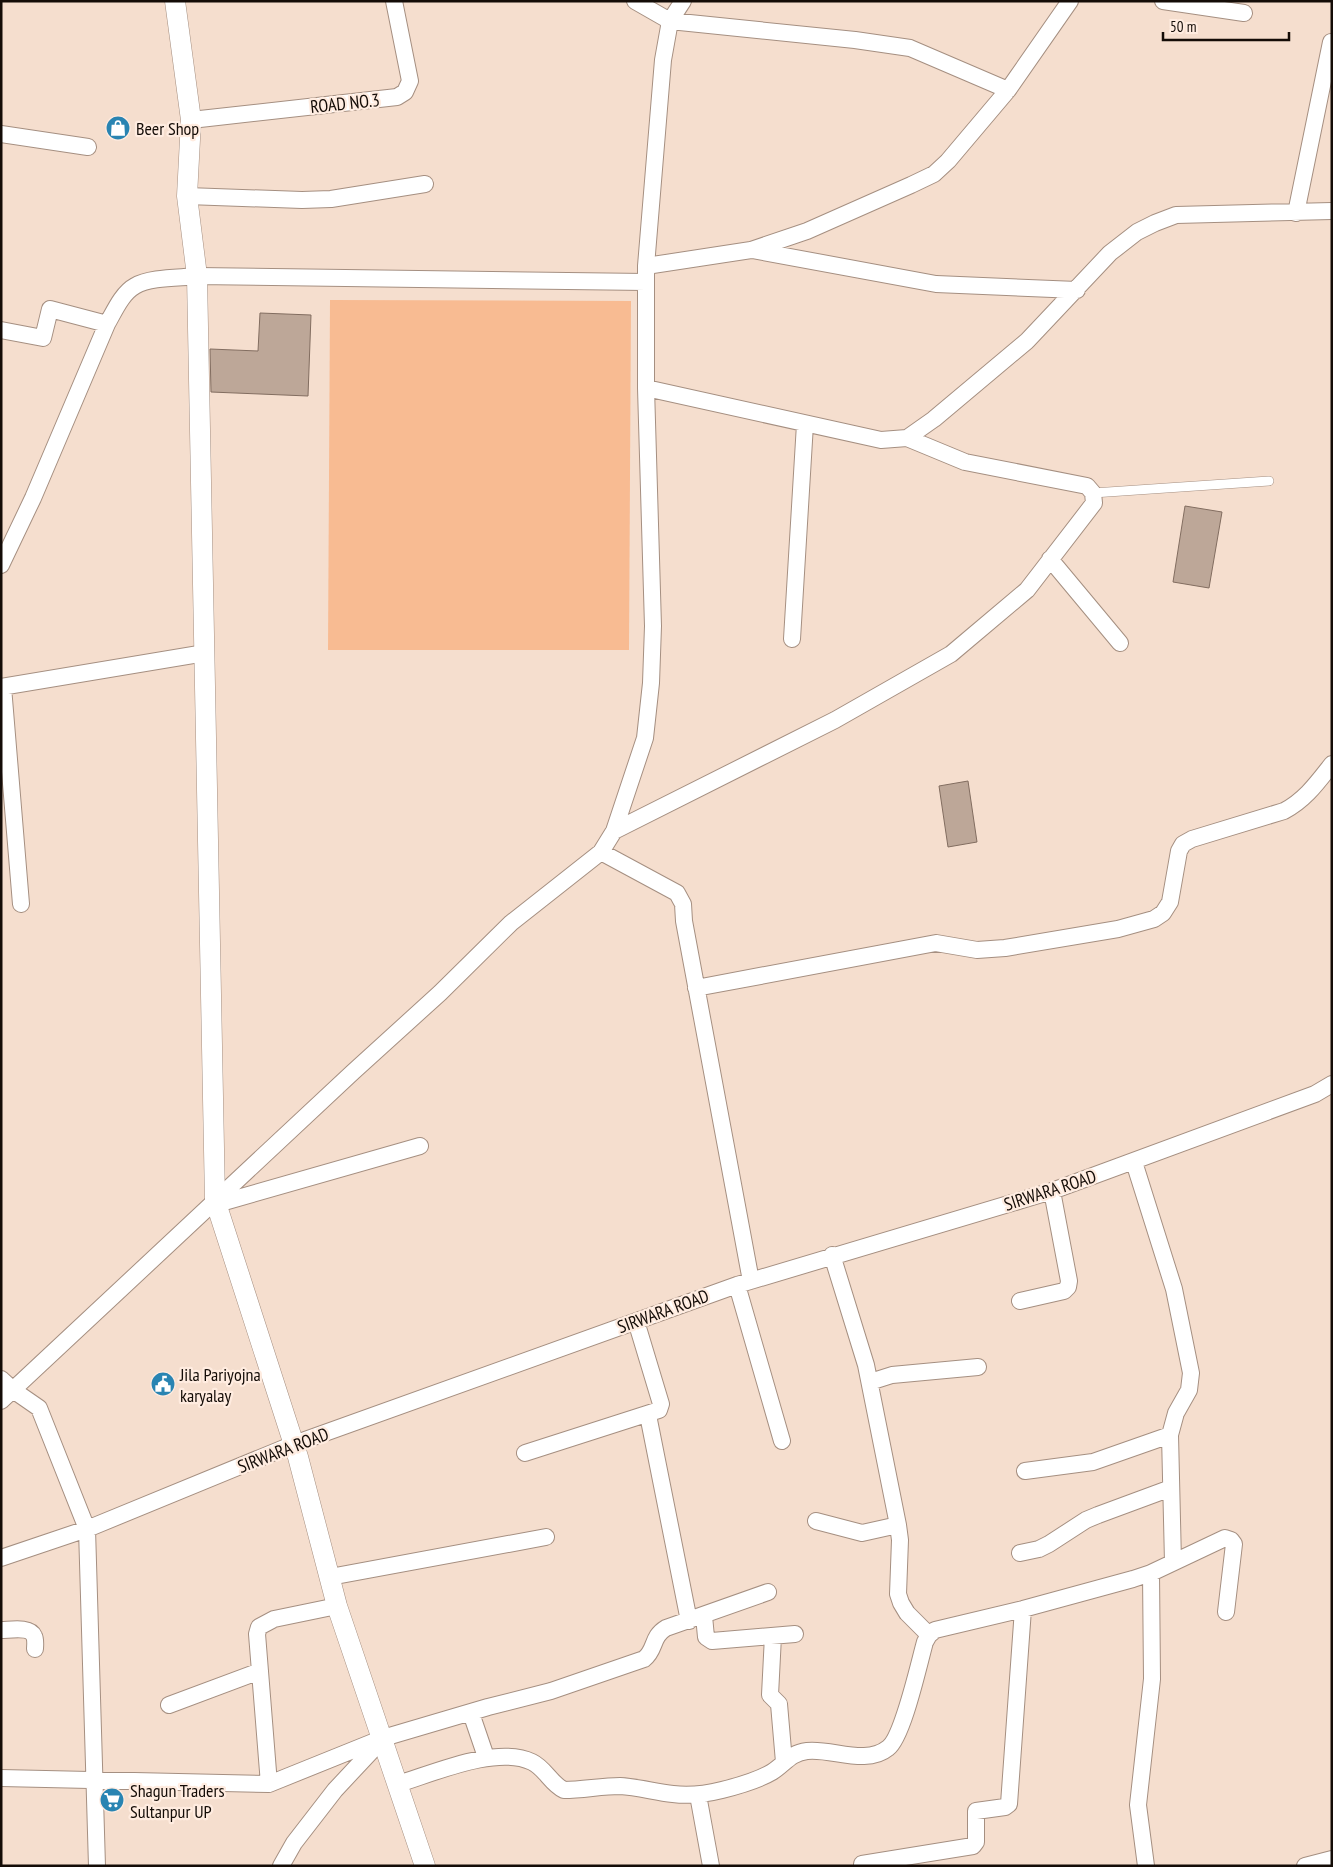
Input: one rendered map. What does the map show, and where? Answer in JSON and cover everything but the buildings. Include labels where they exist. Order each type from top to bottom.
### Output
[{"type":"street","points":[[175,1],[191,120],[187,196],[197,276],[216,1202],[294,1444],[337,1606],[425,1866]]},
{"type":"street","name":"ROAD NO.3","points":[[191,120],[397,97],[405,92],[410,81],[394,1]]},
{"type":"street","points":[[635,1],[670,21],[855,40],[910,48],[1008,90]]},
{"type":"street","points":[[97,1866],[86,1528],[38,1408],[5,1390],[216,1202],[353,1072],[440,993],[511,922],[601,852],[614,832],[645,738],[651,683],[653,626],[646,388],[646,266],[663,60],[670,21],[683,1]]},
{"type":"street","points":[[646,266],[752,250],[807,231],[911,186],[934,174],[948,161],[1008,90],[1070,1]]},
{"type":"street","points":[[1163,1],[1244,13]]},
{"type":"street","points":[[1296,213],[1331,42]]},
{"type":"street","points":[[1,134],[88,147]]},
{"type":"street","points":[[187,196],[302,200],[331,199],[424,184]]},
{"type":"street","points":[[907,438],[934,419],[1027,342],[1110,253],[1137,232],[1155,222],[1176,215],[1332,211]]},
{"type":"street","points":[[752,250],[936,284],[1077,290]]},
{"type":"street","points":[[1,565],[33,498],[107,324],[123,298],[134,286],[149,281],[197,276],[646,282]]},
{"type":"street","points":[[1,330],[43,338],[50,309],[107,324]]},
{"type":"street","points":[[614,832],[835,720],[950,654],[1027,590],[1094,503],[1093,493],[1087,486],[965,462],[907,438],[881,440],[646,388]]},
{"type":"street","points":[[792,639],[805,424]]},
{"type":"street","points":[[1050,559],[1120,643]]},
{"type":"street","points":[[21,904],[2,687],[205,653]]},
{"type":"street","points":[[696,988],[936,943],[977,950],[1005,948],[1118,930],[1154,919],[1163,912],[1170,902],[1177,858],[1183,844],[1192,839],[1284,811],[1298,804],[1308,795],[1332,764]]},
{"type":"street","points":[[601,852],[677,893],[683,904],[684,921],[744,1283],[782,1441]]},
{"type":"street","name":"SIRWARA ROAD","points":[[1,1558],[86,1528],[294,1444],[636,1321],[744,1283],[1052,1191],[1315,1094],[1332,1084]]},
{"type":"street","points":[[216,1202],[420,1146]]},
{"type":"street","points":[[1134,1162],[1174,1290],[1191,1373],[1189,1390],[1176,1413],[1170,1435],[1173,1562]]},
{"type":"street","points":[[1020,1301],[1064,1291],[1068,1287],[1069,1281],[1052,1191]]},
{"type":"street","points":[[832,1256],[862,1350],[870,1382],[898,1525],[900,1540],[898,1594],[907,1612],[928,1635]]},
{"type":"street","points":[[525,1452],[659,1410],[661,1404],[636,1321]]},
{"type":"street","points":[[870,1382],[892,1375],[978,1367]]},
{"type":"street","points":[[648,1415],[696,1619],[706,1637],[712,1641],[795,1634]]},
{"type":"street","points":[[1024,1471],[1093,1462],[1170,1435]]},
{"type":"street","points":[[1020,1553],[1039,1549],[1049,1544],[1086,1520],[1171,1488]]},
{"type":"street","points":[[816,1521],[862,1534],[898,1525]]},
{"type":"street","points":[[330,1576],[546,1537]]},
{"type":"street","points":[[398,1784],[486,1757],[497,1756],[524,1759],[534,1763],[558,1787],[564,1790],[620,1786],[674,1794],[698,1795],[723,1790],[762,1777],[780,1767],[793,1754],[808,1751],[870,1755],[881,1753],[889,1748],[900,1731],[925,1642],[928,1635],[935,1630],[1023,1609],[1151,1573],[1225,1538],[1231,1540],[1234,1544],[1226,1612]]},
{"type":"street","points":[[1146,1866],[1138,1805],[1152,1679],[1151,1573]]},
{"type":"street","points":[[1,1778],[269,1784],[383,1738],[551,1691],[644,1659],[650,1654],[659,1632],[666,1628],[768,1592]]},
{"type":"street","points":[[269,1784],[257,1634],[259,1627],[274,1619],[337,1606]]},
{"type":"street","points":[[862,1864],[973,1846],[976,1842],[976,1811],[1005,1807],[1009,1804],[1023,1609]]},
{"type":"street","points":[[1,1630],[27,1630],[31,1632],[35,1637],[35,1649]]},
{"type":"street","points":[[773,1636],[770,1696],[779,1704],[784,1762]]},
{"type":"street","points":[[169,1705],[260,1671]]},
{"type":"street","points":[[471,1712],[486,1757]]},
{"type":"street","points":[[281,1866],[288,1851],[334,1790],[383,1738]]},
{"type":"street","points":[[698,1795],[711,1866]]},
{"type":"street","points":[[1305,1866],[1332,1858]]},
{"type":"lane","points":[[1093,493],[1269,481]]},
{"type":"shaded area","points":[[330,300],[631,301],[629,650],[328,650]]},
{"type":"place","name":"Beer Shop","points":[[118,128]]},
{"type":"place","name":"Jila Pariyojna karyalay","points":[[163,1384]]},
{"type":"place","name":"Shagun Traders Sultanpur UP","points":[[112,1800]]}]
